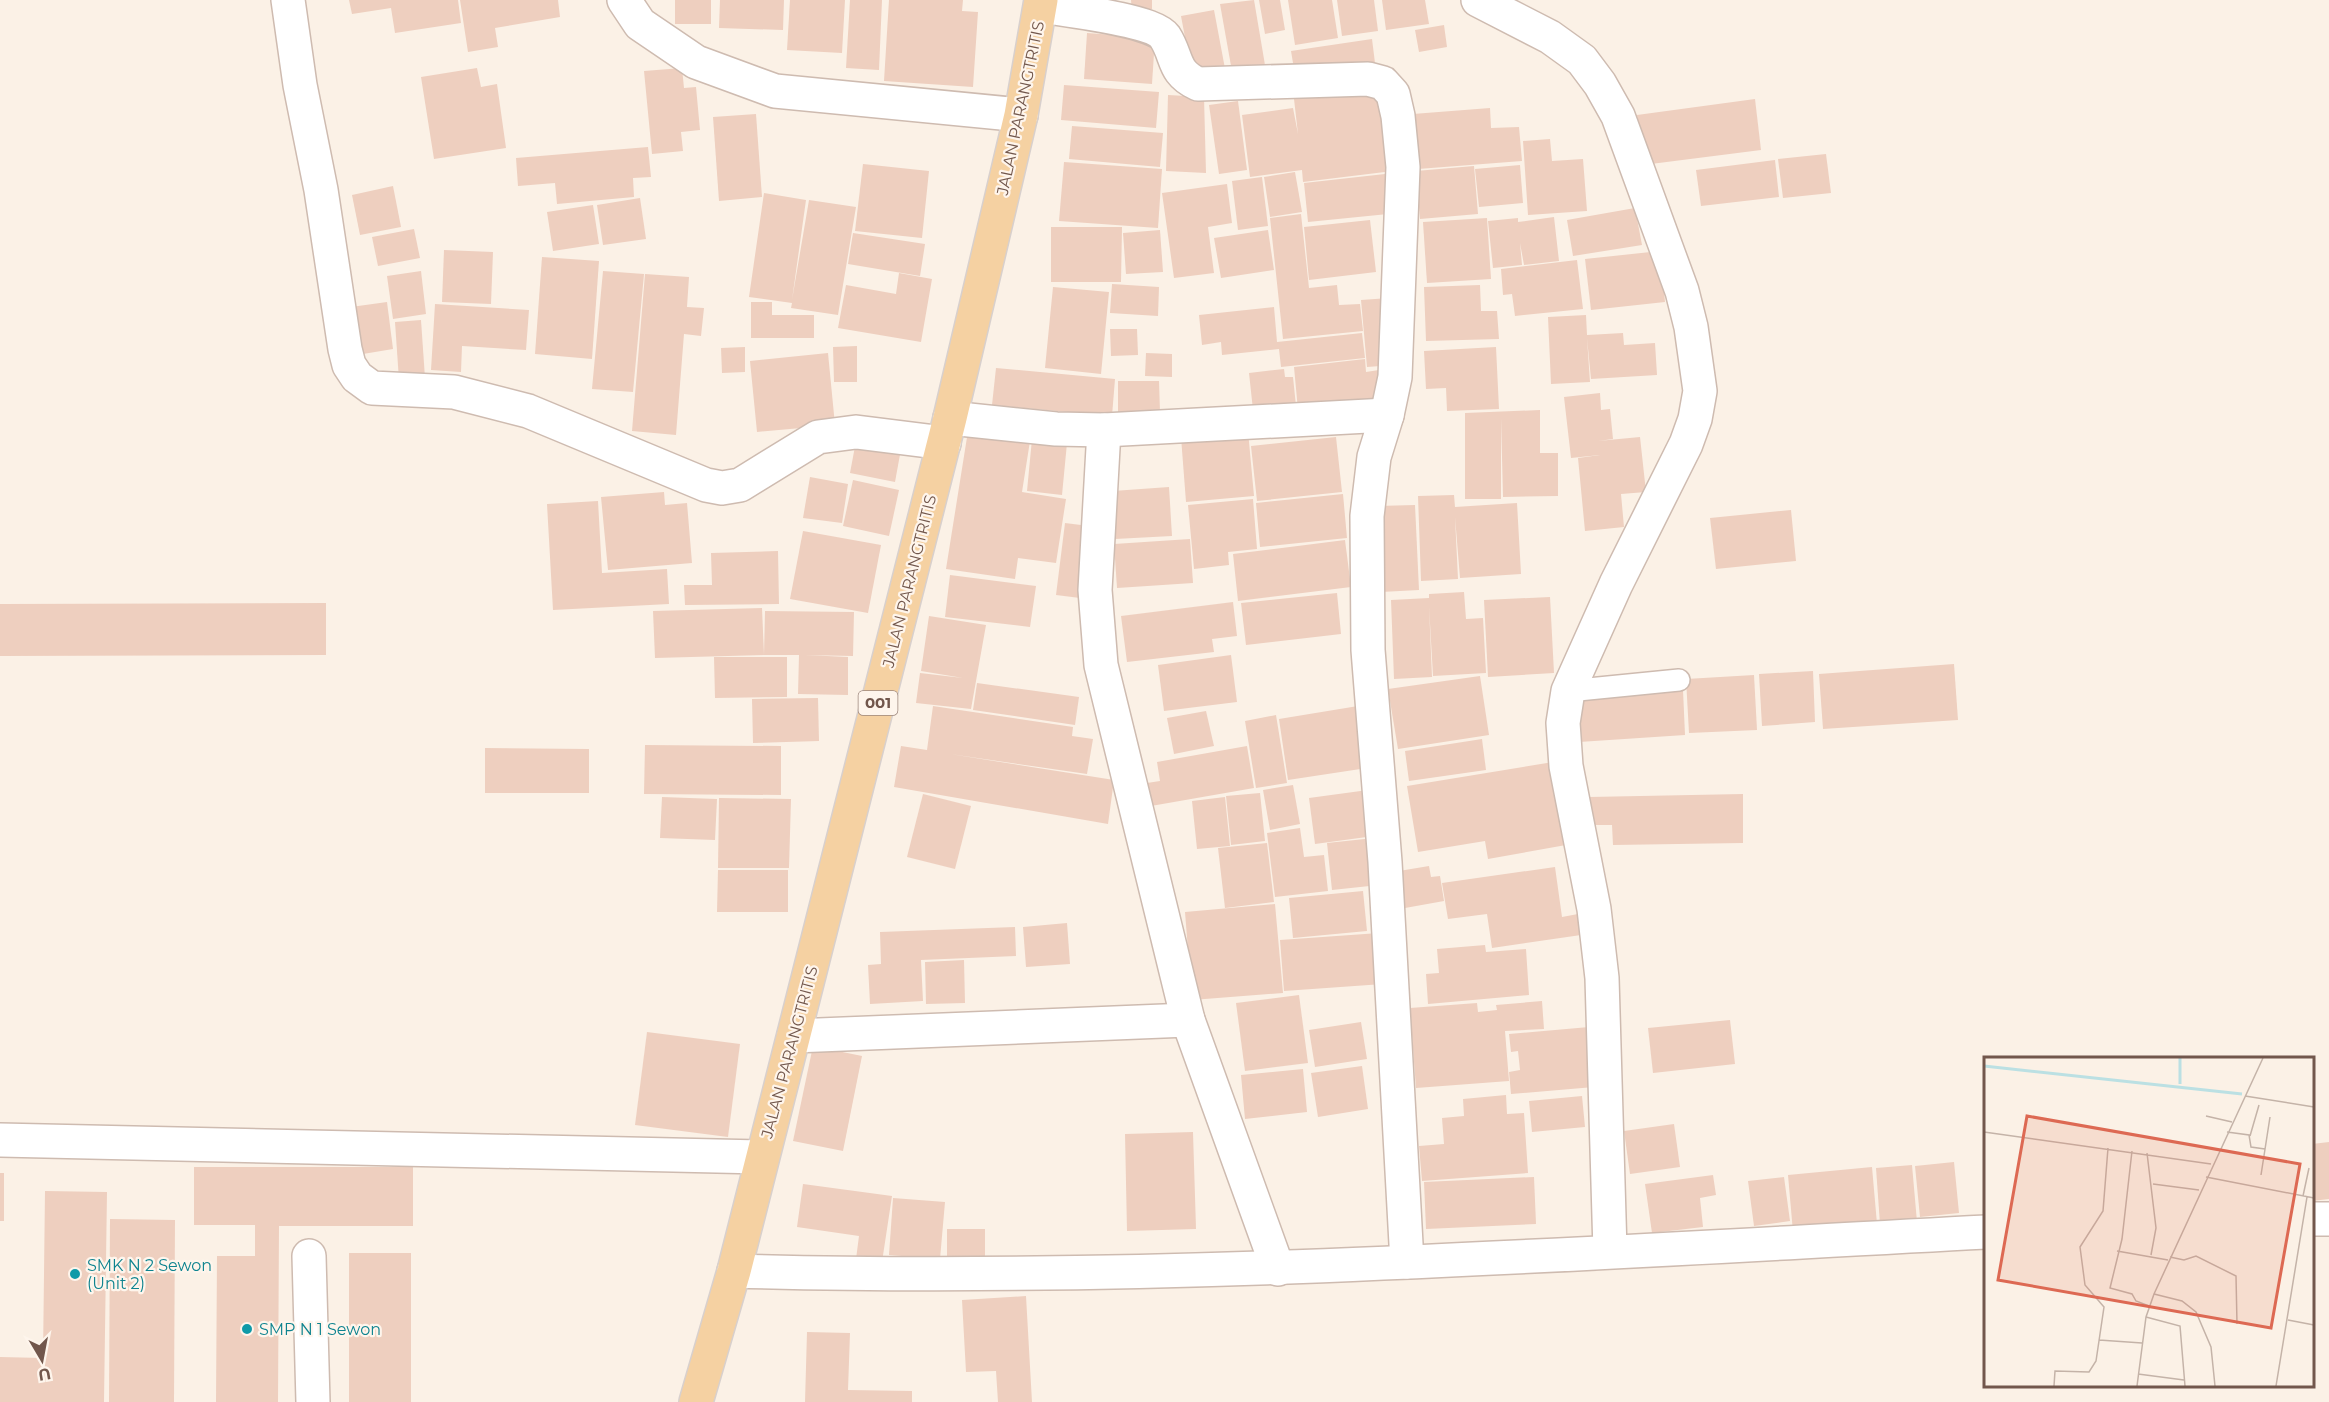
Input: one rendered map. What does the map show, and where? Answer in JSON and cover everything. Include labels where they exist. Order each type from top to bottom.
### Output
[{"type":"main road","name":"JALAN PARANGTRITIS","points":[[696,1402],[734,1271],[761,1157],[794,1036],[947,430],[1021,115],[1041,3]]},
{"type":"street","points":[[288,0],[300,85],[321,190],[345,349],[349,365],[364,385],[383,390],[454,392],[528,411],[706,485],[722,488],[740,484],[818,437],[856,432],[1104,430],[1313,417],[1387,415]]},
{"type":"street","points":[[624,0],[640,24],[696,62],[775,92],[1021,115]]},
{"type":"street","points":[[1478,0],[1550,37],[1582,60],[1600,84],[1618,116],[1668,251],[1691,327],[1700,391],[1695,419],[1568,691],[1563,723],[1565,755],[1593,909],[1602,978],[1611,1251]]},
{"type":"street","points":[[1041,3],[1156,28],[1165,37],[1179,72],[1198,84],[1368,79],[1383,83],[1393,94],[1398,116],[1402,157],[1395,377],[1368,487],[1368,650],[1385,862],[1407,1262]]},
{"type":"street","points":[[1104,430],[1095,590],[1101,665],[1188,1020],[1278,1269]]},
{"type":"street","points":[[794,1036],[1188,1020]]},
{"type":"street","points":[[0,1140],[761,1157]]},
{"type":"street","points":[[734,1271],[891,1275],[1278,1269],[1984,1232]]},
{"type":"street","points":[[309,1256],[313,1402]]},
{"type":"lane","points":[[1568,691],[1679,680]]},
{"type":"building","points":[[349,0],[458,0],[461,23],[395,33],[391,8],[352,14]]},
{"type":"building","points":[[460,0],[558,0],[560,17],[495,28],[498,47],[468,52]]},
{"type":"building","points":[[675,0],[711,0],[711,24],[675,24]]},
{"type":"building","points":[[720,0],[784,0],[783,30],[719,28]]},
{"type":"building","points":[[790,0],[845,0],[842,53],[787,50]]},
{"type":"building","points":[[850,0],[882,0],[879,70],[846,68]]},
{"type":"building","points":[[889,0],[963,0],[962,11],[978,12],[973,87],[884,81]]},
{"type":"building","points":[[1131,0],[1152,0],[1152,9],[1132,11]]},
{"type":"building","points":[[1254,0],[1266,71],[1233,77],[1220,4]]},
{"type":"building","points":[[1259,0],[1280,0],[1285,30],[1265,34]]},
{"type":"building","points":[[1288,0],[1332,0],[1338,38],[1295,45]]},
{"type":"building","points":[[1337,0],[1374,0],[1378,31],[1342,36]]},
{"type":"building","points":[[1382,0],[1425,0],[1429,24],[1386,30]]},
{"type":"building","points":[[1214,10],[1226,74],[1193,80],[1181,16]]},
{"type":"building","points":[[1444,25],[1447,47],[1419,52],[1415,30]]},
{"type":"building","points":[[1087,33],[1155,38],[1152,84],[1084,79]]},
{"type":"building","points":[[1372,39],[1375,63],[1295,75],[1291,51]]},
{"type":"building","points":[[477,68],[481,87],[497,84],[506,148],[434,159],[421,77]]},
{"type":"building","points":[[682,68],[684,88],[696,87],[700,130],[681,132],[683,151],[652,154],[644,71]]},
{"type":"building","points":[[1064,85],[1159,92],[1156,128],[1061,120]]},
{"type":"building","points":[[1384,88],[1393,171],[1303,182],[1302,170],[1250,177],[1242,115],[1293,108],[1298,134],[1294,99]]},
{"type":"building","points":[[1168,95],[1204,97],[1206,173],[1166,171]]},
{"type":"building","points":[[1755,99],[1761,150],[1643,165],[1637,115]]},
{"type":"building","points":[[1238,101],[1247,170],[1219,174],[1209,105]]},
{"type":"building","points":[[1490,108],[1491,128],[1519,127],[1522,161],[1405,170],[1400,115]]},
{"type":"building","points":[[756,114],[762,197],[719,201],[713,117]]},
{"type":"building","points":[[1072,126],[1163,133],[1160,167],[1069,159]]},
{"type":"building","points":[[1550,139],[1552,161],[1583,159],[1587,211],[1528,215],[1523,141]]},
{"type":"building","points":[[648,147],[651,177],[633,178],[634,197],[557,204],[555,183],[518,186],[516,158]]},
{"type":"building","points":[[1826,154],[1831,193],[1783,198],[1778,159]]},
{"type":"building","points":[[1775,160],[1779,197],[1701,206],[1696,170]]},
{"type":"building","points":[[1064,162],[1162,169],[1158,228],[1059,221]]},
{"type":"building","points":[[863,164],[929,171],[922,238],[855,231]]},
{"type":"building","points":[[1520,165],[1523,203],[1479,207],[1475,169]]},
{"type":"building","points":[[1474,166],[1478,214],[1420,219],[1416,171]]},
{"type":"building","points":[[1295,172],[1302,212],[1270,217],[1264,177]]},
{"type":"building","points":[[1394,173],[1398,213],[1308,222],[1304,183]]},
{"type":"building","points":[[1262,177],[1268,226],[1238,230],[1232,181]]},
{"type":"building","points":[[1227,184],[1232,223],[1208,227],[1214,273],[1174,278],[1162,193]]},
{"type":"building","points":[[393,186],[401,227],[360,235],[352,195]]},
{"type":"building","points":[[764,193],[806,200],[792,300],[809,200],[856,207],[838,315],[791,308],[792,303],[749,297]]},
{"type":"building","points":[[640,198],[646,239],[603,245],[597,205]]},
{"type":"building","points":[[593,205],[599,244],[553,251],[547,212]]},
{"type":"building","points":[[1635,208],[1642,245],[1573,256],[1567,220]]},
{"type":"building","points":[[1301,214],[1309,288],[1337,285],[1339,305],[1360,304],[1363,331],[1283,339],[1270,218]]},
{"type":"building","points":[[1554,217],[1559,261],[1524,265],[1520,243],[1522,265],[1493,268],[1488,221],[1518,218],[1518,222]]},
{"type":"building","points":[[1487,218],[1491,279],[1427,283],[1423,222]]},
{"type":"building","points":[[1370,220],[1376,272],[1309,280],[1304,227]]},
{"type":"building","points":[[1051,227],[1122,227],[1121,282],[1051,282]]},
{"type":"building","points":[[414,229],[420,258],[378,266],[372,237]]},
{"type":"building","points":[[1160,230],[1163,272],[1126,274],[1123,233]]},
{"type":"building","points":[[1268,230],[1274,270],[1221,278],[1214,238]]},
{"type":"building","points":[[853,233],[925,244],[920,276],[848,264]]},
{"type":"building","points":[[444,250],[493,252],[491,304],[442,302]]},
{"type":"building","points":[[1660,251],[1665,302],[1591,310],[1585,259]]},
{"type":"building","points":[[542,257],[599,261],[592,359],[535,354]]},
{"type":"building","points":[[1577,260],[1583,309],[1515,316],[1512,294],[1503,295],[1501,269]]},
{"type":"building","points":[[421,271],[426,314],[393,319],[387,276]]},
{"type":"building","points":[[603,271],[644,274],[633,392],[592,389]]},
{"type":"building","points":[[899,273],[932,279],[921,342],[838,328],[846,285],[896,294]]},
{"type":"building","points":[[645,274],[689,277],[687,307],[704,308],[701,336],[684,334],[676,435],[632,431]]},
{"type":"building","points":[[1112,284],[1159,287],[1158,316],[1110,313]]},
{"type":"building","points":[[1480,285],[1481,311],[1497,311],[1499,339],[1426,341],[1424,287]]},
{"type":"building","points":[[1053,287],[1109,292],[1101,374],[1045,368]]},
{"type":"building","points":[[1389,298],[1394,365],[1367,367],[1361,300]]},
{"type":"building","points":[[387,302],[393,349],[357,355],[351,307]]},
{"type":"building","points":[[751,302],[772,302],[772,315],[814,315],[814,338],[751,338]]},
{"type":"building","points":[[435,304],[529,310],[526,350],[462,346],[461,372],[431,370]]},
{"type":"building","points":[[1274,307],[1277,342],[1362,333],[1365,358],[1281,367],[1279,349],[1222,355],[1221,342],[1202,345],[1199,315]]},
{"type":"building","points":[[1586,315],[1587,335],[1623,333],[1624,345],[1655,343],[1657,375],[1591,379],[1587,338],[1590,382],[1551,384],[1548,317]]},
{"type":"building","points":[[421,320],[425,378],[399,380],[395,322]]},
{"type":"building","points":[[1110,329],[1137,329],[1138,355],[1111,356]]},
{"type":"building","points":[[857,346],[857,382],[834,382],[833,347]]},
{"type":"building","points":[[745,347],[745,372],[722,373],[721,348]]},
{"type":"building","points":[[1496,347],[1499,409],[1447,411],[1446,388],[1426,389],[1424,351]]},
{"type":"building","points":[[828,353],[835,425],[757,432],[750,361]]},
{"type":"building","points":[[1146,353],[1172,354],[1172,377],[1145,376]]},
{"type":"building","points":[[1365,359],[1366,372],[1379,370],[1382,401],[1298,410],[1294,367]]},
{"type":"building","points":[[996,368],[1115,379],[1112,416],[992,405]]},
{"type":"building","points":[[1284,369],[1285,377],[1293,377],[1296,406],[1253,410],[1249,373]]},
{"type":"building","points":[[1118,381],[1159,381],[1160,412],[1118,413]]},
{"type":"building","points":[[1600,393],[1601,410],[1610,409],[1613,439],[1598,441],[1640,437],[1646,492],[1621,494],[1624,527],[1585,531],[1578,458],[1600,455],[1571,458],[1564,397]]},
{"type":"building","points":[[1540,410],[1540,453],[1558,453],[1558,496],[1503,497],[1501,418],[1501,499],[1465,499],[1465,413]]},
{"type":"building","points":[[968,431],[1030,441],[1022,492],[1066,499],[1056,563],[1018,558],[1015,579],[946,569]]},
{"type":"building","points":[[1248,431],[1254,496],[1186,502],[1181,437]]},
{"type":"building","points":[[1336,437],[1342,492],[1257,501],[1251,446]]},
{"type":"building","points":[[1032,439],[1067,443],[1062,495],[1027,491]]},
{"type":"building","points":[[856,441],[901,449],[895,482],[850,473]]},
{"type":"building","points":[[810,477],[848,484],[842,523],[803,518]]},
{"type":"building","points":[[853,480],[899,490],[889,536],[843,526]]},
{"type":"building","points":[[1169,487],[1172,536],[1115,539],[1113,491]]},
{"type":"building","points":[[664,492],[665,505],[687,503],[692,563],[608,570],[601,497]]},
{"type":"building","points":[[1343,494],[1347,538],[1260,547],[1256,503]]},
{"type":"building","points":[[1454,495],[1455,507],[1517,503],[1521,574],[1460,578],[1455,517],[1458,579],[1421,581],[1418,496]]},
{"type":"building","points":[[1253,499],[1257,549],[1228,552],[1229,565],[1194,569],[1188,505]]},
{"type":"building","points":[[598,501],[602,573],[667,569],[669,604],[553,610],[547,504]]},
{"type":"building","points":[[1415,505],[1419,590],[1381,592],[1377,506]]},
{"type":"building","points":[[1791,510],[1796,561],[1716,569],[1710,518]]},
{"type":"building","points":[[1065,523],[1089,526],[1080,598],[1056,595]]},
{"type":"building","points":[[803,531],[881,545],[868,613],[790,599]]},
{"type":"building","points":[[1190,539],[1193,583],[1117,588],[1114,544]]},
{"type":"building","points":[[1345,540],[1351,587],[1238,601],[1233,554]]},
{"type":"building","points":[[778,551],[779,604],[685,605],[684,585],[712,585],[711,553]]},
{"type":"building","points":[[950,575],[1036,586],[1030,627],[945,617]]},
{"type":"building","points":[[1464,592],[1466,619],[1483,618],[1486,673],[1433,676],[1429,606],[1432,677],[1394,679],[1391,600],[1429,598],[1429,594]]},
{"type":"building","points":[[1337,593],[1341,634],[1246,645],[1241,603]]},
{"type":"building","points":[[1550,597],[1554,673],[1488,677],[1484,600]]},
{"type":"building","points":[[1233,602],[1237,636],[1212,639],[1214,652],[1127,662],[1121,616]]},
{"type":"building","points":[[326,603],[326,655],[0,656],[0,604]]},
{"type":"building","points":[[762,608],[764,655],[655,658],[653,611]]},
{"type":"building","points":[[765,611],[854,612],[853,656],[805,655],[848,657],[848,695],[798,694],[799,655],[764,655]]},
{"type":"building","points":[[929,616],[986,625],[971,709],[916,703],[920,673],[963,678],[921,671]]},
{"type":"building","points":[[1231,655],[1237,702],[1164,711],[1158,665]]},
{"type":"building","points":[[714,657],[787,657],[787,697],[715,698]]},
{"type":"building","points":[[1954,664],[1958,720],[1823,729],[1819,674]]},
{"type":"building","points":[[1813,671],[1815,722],[1762,726],[1759,674]]},
{"type":"building","points":[[1754,675],[1757,730],[1689,733],[1686,679]]},
{"type":"building","points":[[1480,676],[1489,735],[1398,749],[1388,689]]},
{"type":"building","points":[[977,683],[1079,697],[1075,725],[973,710]]},
{"type":"building","points":[[1683,690],[1685,735],[1579,742],[1577,696]]},
{"type":"building","points":[[818,698],[819,741],[753,743],[752,699]]},
{"type":"building","points":[[933,706],[1073,727],[1072,736],[1093,739],[1087,774],[950,754],[1114,780],[1108,824],[894,787],[901,746],[927,750]]},
{"type":"building","points":[[1358,706],[1367,768],[1288,780],[1279,719]]},
{"type":"building","points":[[1206,711],[1214,746],[1174,754],[1167,718]]},
{"type":"building","points":[[1276,715],[1287,783],[1256,788],[1245,721]]},
{"type":"building","points":[[1482,739],[1486,770],[1409,781],[1405,751]]},
{"type":"building","points":[[645,745],[781,746],[781,795],[644,794]]},
{"type":"building","points":[[1247,746],[1254,788],[1151,806],[1147,783],[1160,781],[1157,762]]},
{"type":"building","points":[[485,748],[589,749],[589,793],[485,793]]},
{"type":"building","points":[[1553,762],[1566,845],[1488,859],[1485,841],[1418,852],[1407,786]]},
{"type":"building","points":[[1293,785],[1300,824],[1270,830],[1263,790]]},
{"type":"building","points":[[1368,790],[1374,836],[1315,844],[1309,798]]},
{"type":"building","points":[[1260,793],[1265,841],[1231,845],[1226,796]]},
{"type":"building","points":[[923,794],[971,806],[955,869],[907,857]]},
{"type":"building","points":[[1743,794],[1743,843],[1613,845],[1612,825],[1590,825],[1589,797]]},
{"type":"building","points":[[662,797],[717,799],[715,840],[660,838]]},
{"type":"building","points":[[1225,797],[1230,846],[1197,849],[1192,801]]},
{"type":"building","points":[[719,798],[791,799],[789,868],[718,868]]},
{"type":"building","points":[[1300,828],[1304,857],[1324,855],[1328,891],[1275,897],[1267,833]]},
{"type":"building","points":[[1374,838],[1379,885],[1332,890],[1327,843]]},
{"type":"building","points":[[1267,843],[1274,902],[1225,908],[1218,848]]},
{"type":"building","points":[[1429,866],[1431,877],[1440,876],[1444,901],[1405,908],[1399,871]]},
{"type":"building","points":[[1555,867],[1562,917],[1578,914],[1581,935],[1492,948],[1487,914],[1448,919],[1442,883]]},
{"type":"building","points":[[718,870],[788,870],[788,912],[717,912]]},
{"type":"building","points":[[1363,891],[1367,931],[1293,938],[1289,898]]},
{"type":"building","points":[[1275,904],[1283,993],[1192,1000],[1185,912]]},
{"type":"building","points":[[1067,923],[1070,964],[1026,967],[1023,927]]},
{"type":"building","points":[[1015,927],[1016,956],[921,960],[923,1001],[870,1004],[868,965],[881,964],[880,932]]},
{"type":"building","points":[[1379,933],[1383,984],[1284,991],[1280,940]]},
{"type":"building","points":[[1485,945],[1486,952],[1526,949],[1529,995],[1428,1004],[1426,974],[1439,973],[1437,949]]},
{"type":"building","points":[[964,960],[965,1003],[926,1004],[925,962]]},
{"type":"building","points":[[1299,995],[1308,1063],[1245,1071],[1236,1003]]},
{"type":"building","points":[[1542,1001],[1544,1029],[1505,1031],[1509,1081],[1416,1088],[1410,1008],[1477,1003],[1478,1012],[1497,1010],[1496,1005]]},
{"type":"building","points":[[1730,1020],[1735,1064],[1653,1073],[1648,1028]]},
{"type":"building","points":[[1361,1022],[1367,1059],[1315,1067],[1309,1030]]},
{"type":"building","points":[[1589,1027],[1594,1087],[1511,1094],[1509,1072],[1520,1070],[1518,1051],[1511,1052],[1509,1034]]},
{"type":"building","points":[[647,1032],[740,1044],[728,1137],[635,1125]]},
{"type":"building","points":[[813,1046],[862,1056],[843,1151],[793,1141]]},
{"type":"building","points":[[1362,1066],[1368,1109],[1318,1117],[1311,1073]]},
{"type":"building","points":[[1303,1069],[1307,1112],[1245,1119],[1241,1075]]},
{"type":"building","points":[[1506,1095],[1507,1114],[1524,1113],[1528,1173],[1422,1181],[1419,1146],[1444,1144],[1442,1118],[1464,1116],[1463,1099]]},
{"type":"building","points":[[1582,1096],[1585,1127],[1532,1132],[1529,1101]]},
{"type":"building","points":[[1674,1124],[1680,1167],[1630,1174],[1624,1131]]},
{"type":"building","points":[[1193,1132],[1196,1229],[1127,1231],[1125,1134]]},
{"type":"building","points":[[2329,1142],[2329,1199],[2314,1201],[2314,1144]]},
{"type":"building","points":[[1954,1162],[1959,1213],[1920,1217],[1915,1166]]},
{"type":"building","points":[[1912,1165],[1917,1222],[1880,1224],[1876,1168]]},
{"type":"building","name":"SMP N 1 Sewon","points":[[194,1167],[413,1167],[413,1226],[279,1226],[278,1402],[216,1402],[217,1256],[255,1256],[255,1225],[194,1225]]},
{"type":"building","points":[[1872,1167],[1877,1224],[1793,1232],[1788,1175]]},
{"type":"building","points":[[0,1173],[4,1173],[4,1221],[0,1221]]},
{"type":"building","points":[[1713,1175],[1716,1195],[1700,1198],[1703,1227],[1652,1233],[1645,1184]]},
{"type":"building","points":[[1534,1177],[1536,1224],[1426,1229],[1424,1182]]},
{"type":"building","points":[[1784,1177],[1790,1221],[1754,1226],[1748,1181]]},
{"type":"building","points":[[803,1184],[892,1196],[882,1262],[856,1259],[859,1236],[797,1227]]},
{"type":"building","name":"SMK N 2 Sewon (Unit 2)","points":[[45,1191],[107,1192],[104,1402],[0,1402],[0,1357],[43,1358]]},
{"type":"building","points":[[893,1198],[945,1202],[940,1259],[889,1255]]},
{"type":"building","points":[[110,1219],[175,1220],[174,1402],[109,1402]]},
{"type":"building","points":[[947,1229],[985,1229],[985,1266],[947,1266]]},
{"type":"building","name":"SMP N 1 Sewon","points":[[349,1253],[411,1253],[411,1402],[349,1402]]},
{"type":"building","points":[[1026,1296],[1032,1402],[998,1402],[996,1371],[966,1372],[962,1300]]},
{"type":"building","points":[[807,1332],[850,1333],[848,1390],[912,1391],[912,1402],[805,1402]]},
{"type":"place","name":"SMK N 2 Sewon (Unit 2)","points":[[75,1274]]},
{"type":"place","name":"SMP N 1 Sewon","points":[[247,1329]]}]
